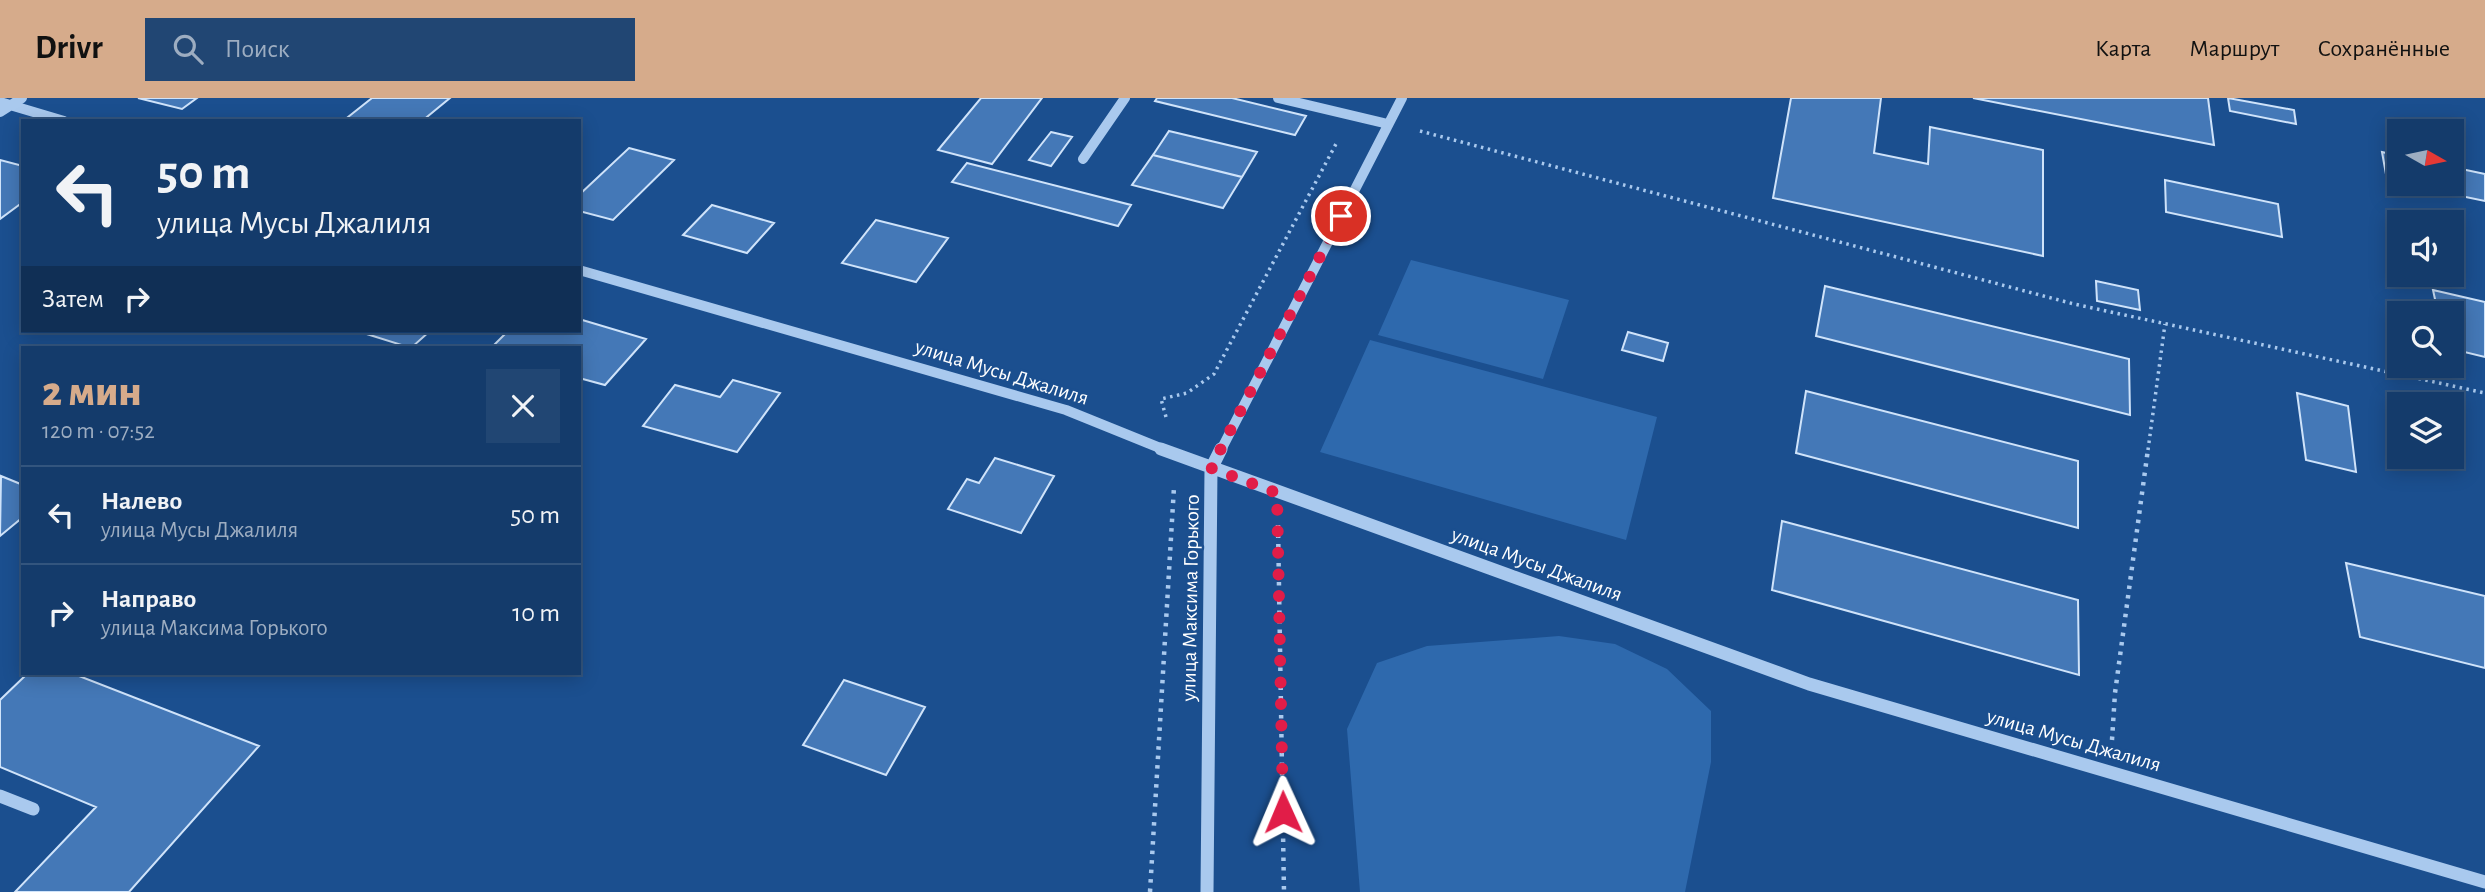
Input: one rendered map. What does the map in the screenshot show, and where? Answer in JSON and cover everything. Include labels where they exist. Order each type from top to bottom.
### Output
[{"type":"street","points":[[0,112],[22,98]]},
{"type":"street","points":[[1083,159],[1125,98]]},
{"type":"street","points":[[1278,98],[1388,124]]},
{"type":"street","name":"улица Максима Горького","points":[[1207,892],[1211,468],[1402,98]]},
{"type":"street","points":[[0,102],[57,119]]},
{"type":"street","name":"улица Мусы Джалиля","points":[[581,271],[1066,410],[1277,493],[1809,684],[2485,882]]},
{"type":"street","points":[[0,796],[33,809]]},
{"type":"path","points":[[1150,892],[1176,455],[1160,398],[1187,393],[1214,374],[1352,114]]},
{"type":"path","points":[[1388,124],[1471,142],[2074,304],[2485,393]]},
{"type":"path","points":[[2110,772],[2115,693],[2165,324]]},
{"type":"path","points":[[1277,493],[1284,892]]},
{"type":"shaded area","points":[[1411,260],[1569,300],[1543,379],[1378,335]]},
{"type":"shaded area","points":[[1370,340],[1657,417],[1626,540],[1320,452]]},
{"type":"shaded area","points":[[1559,636],[1615,644],[1667,669],[1711,711],[1711,762],[1685,892],[1360,892],[1347,729],[1377,663],[1427,646]]},
{"type":"building","points":[[138,98],[197,98],[182,109]]},
{"type":"building","points":[[372,98],[450,98],[424,119],[346,119]]},
{"type":"building","points":[[981,98],[1042,98],[992,164],[938,150]]},
{"type":"building","points":[[1157,98],[1232,98],[1306,116],[1295,135],[1155,101]]},
{"type":"building","points":[[1791,98],[1881,98],[1874,153],[1928,164],[1930,127],[2043,150],[2043,256],[1773,198]]},
{"type":"building","points":[[1973,98],[2208,98],[2214,145]]},
{"type":"building","points":[[2228,98],[2294,110],[2296,124],[2230,111]]},
{"type":"building","points":[[1169,131],[1257,152],[1242,177],[1153,155]]},
{"type":"building","points":[[1051,132],[1072,137],[1051,166],[1029,160]]},
{"type":"building","points":[[629,148],[674,160],[613,220],[581,212],[581,193]]},
{"type":"building","points":[[2382,152],[2387,153],[2387,180]]},
{"type":"building","points":[[1153,155],[1242,177],[1223,208],[1132,185]]},
{"type":"building","points":[[0,160],[21,165],[21,203],[0,219]]},
{"type":"building","points":[[967,163],[1131,205],[1118,226],[952,182]]},
{"type":"building","points":[[2464,170],[2485,174],[2485,201],[2461,196],[2464,196]]},
{"type":"building","points":[[2165,180],[2278,204],[2282,237],[2166,212]]},
{"type":"building","points":[[712,205],[774,223],[747,253],[683,235]]},
{"type":"building","points":[[876,220],[948,238],[916,282],[842,263]]},
{"type":"building","points":[[2096,281],[2138,290],[2140,310],[2097,301]]},
{"type":"building","points":[[1825,286],[2129,359],[2130,415],[1816,336]]},
{"type":"building","points":[[2433,290],[2485,302],[2485,357],[2464,352],[2464,301],[2435,301]]},
{"type":"building","points":[[581,320],[646,339],[605,385],[581,379],[581,346],[493,346],[506,333],[581,333]]},
{"type":"building","points":[[1628,332],[1668,343],[1663,361],[1622,350]]},
{"type":"building","points":[[363,333],[428,333],[413,346],[405,346]]},
{"type":"building","points":[[733,380],[780,393],[737,452],[643,426],[675,385],[720,397]]},
{"type":"building","points":[[1806,391],[2078,461],[2078,528],[1796,453]]},
{"type":"building","points":[[2297,393],[2348,406],[2356,472],[2306,460]]},
{"type":"building","points":[[995,458],[1054,476],[1021,533],[948,509],[967,479],[979,483]]},
{"type":"building","points":[[1,476],[21,484],[21,519],[0,536]]},
{"type":"building","points":[[1782,521],[2078,600],[2079,675],[1772,590]]},
{"type":"building","points":[[2346,563],[2485,596],[2485,668],[2360,637]]},
{"type":"building","points":[[26,675],[77,675],[259,746],[129,892],[15,892],[96,807],[0,767],[0,700]]},
{"type":"building","points":[[844,680],[925,707],[886,775],[803,745]]},
{"type":"route","points":[[1283,812],[1277,493],[1211,468],[1341,216]]}]
